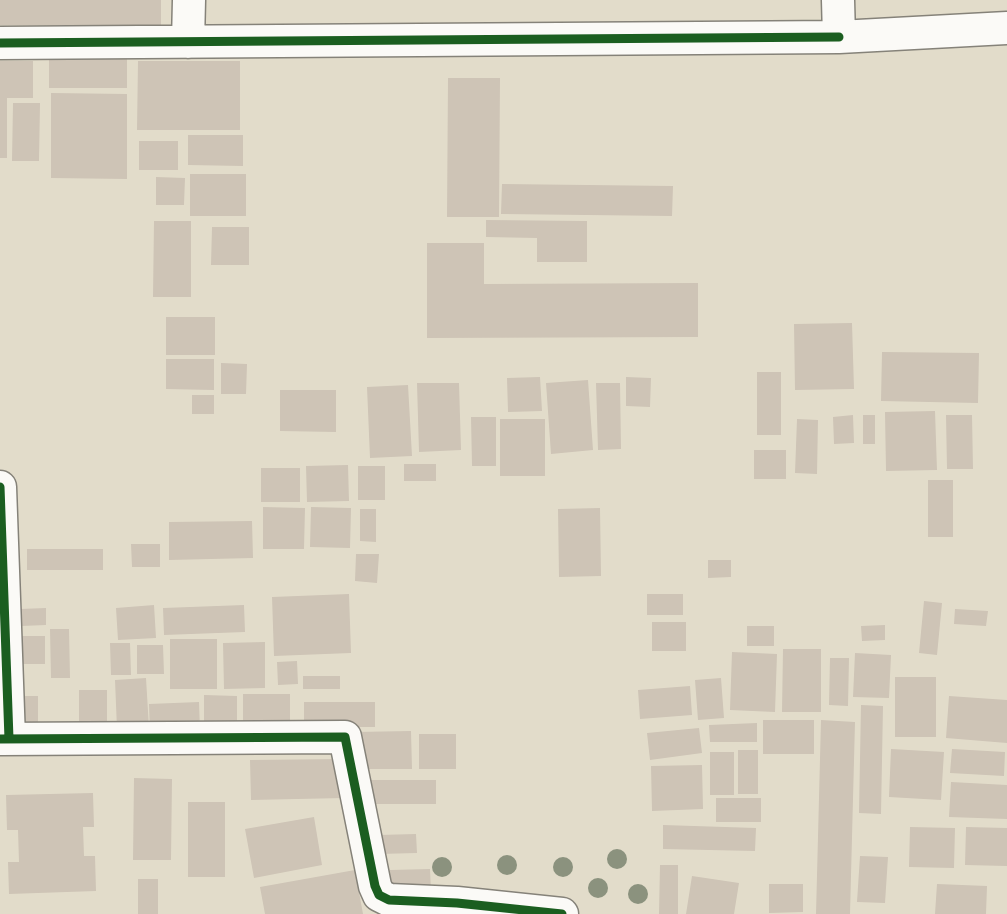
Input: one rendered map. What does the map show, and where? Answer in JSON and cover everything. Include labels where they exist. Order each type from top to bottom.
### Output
[{"type":"street","points":[[188,42],[189,0]]},
{"type":"street","points":[[838,0],[839,37]]},
{"type":"street","points":[[0,43],[839,37],[1007,28]]},
{"type":"street","points":[[0,487],[5,739],[345,737],[379,895],[389,900],[562,914]]},
{"type":"building","points":[[0,0],[161,0],[161,26],[0,25]]},
{"type":"building","points":[[49,58],[127,59],[127,88],[49,88]]},
{"type":"building","points":[[0,61],[33,61],[33,98],[7,98],[7,158],[0,158]]},
{"type":"building","points":[[138,61],[240,61],[240,130],[137,130]]},
{"type":"building","points":[[448,78],[500,78],[499,217],[447,217]]},
{"type":"building","points":[[51,93],[127,94],[127,179],[51,178]]},
{"type":"building","points":[[13,103],[40,103],[39,161],[12,161]]},
{"type":"building","points":[[188,135],[243,135],[243,166],[188,165]]},
{"type":"building","points":[[139,141],[178,141],[178,170],[139,170]]},
{"type":"building","points":[[190,174],[246,174],[246,216],[190,216]]},
{"type":"building","points":[[156,177],[185,178],[184,205],[156,205]]},
{"type":"building","points":[[502,184],[673,186],[672,216],[501,214]]},
{"type":"building","points":[[486,220],[587,221],[587,262],[537,262],[537,238],[486,237]]},
{"type":"building","points":[[154,221],[191,221],[191,297],[153,297]]},
{"type":"building","points":[[212,227],[249,227],[249,265],[211,265]]},
{"type":"building","points":[[427,243],[484,243],[484,284],[698,283],[698,337],[427,338]]},
{"type":"building","points":[[166,317],[215,317],[215,355],[166,355]]},
{"type":"building","points":[[852,323],[854,389],[795,390],[794,324]]},
{"type":"building","points":[[882,352],[979,353],[978,403],[881,401]]},
{"type":"building","points":[[166,359],[214,359],[214,390],[166,389]]},
{"type":"building","points":[[221,363],[247,364],[246,394],[221,394]]},
{"type":"building","points":[[757,372],[781,372],[781,435],[757,435]]},
{"type":"building","points":[[540,377],[542,411],[508,412],[507,378]]},
{"type":"building","points":[[626,377],[651,378],[650,407],[626,406]]},
{"type":"building","points":[[588,380],[593,450],[551,454],[546,383]]},
{"type":"building","points":[[417,383],[459,383],[461,450],[419,452]]},
{"type":"building","points":[[596,383],[620,383],[621,449],[598,450]]},
{"type":"building","points":[[408,385],[412,456],[370,458],[367,387]]},
{"type":"building","points":[[280,390],[336,390],[336,432],[280,431]]},
{"type":"building","points":[[192,395],[214,395],[214,414],[192,414]]},
{"type":"building","points":[[935,411],[937,470],[886,471],[885,412]]},
{"type":"building","points":[[853,415],[854,443],[834,444],[833,417]]},
{"type":"building","points":[[863,415],[875,415],[875,444],[863,444]]},
{"type":"building","points":[[946,415],[972,415],[973,469],[947,469]]},
{"type":"building","points":[[471,417],[496,417],[496,466],[472,466]]},
{"type":"building","points":[[500,419],[545,419],[545,476],[500,476]]},
{"type":"building","points":[[797,419],[818,420],[817,474],[795,473]]},
{"type":"building","points":[[754,450],[786,450],[786,479],[754,479]]},
{"type":"building","points":[[404,464],[436,464],[436,481],[404,481]]},
{"type":"building","points":[[348,465],[349,501],[307,502],[306,466]]},
{"type":"building","points":[[358,466],[385,466],[385,500],[358,500]]},
{"type":"building","points":[[261,468],[300,468],[300,502],[261,502]]},
{"type":"building","points":[[928,480],[953,480],[953,537],[928,537]]},
{"type":"building","points":[[263,507],[305,508],[304,549],[263,549]]},
{"type":"building","points":[[311,507],[351,508],[350,548],[310,547]]},
{"type":"building","points":[[600,508],[601,576],[559,577],[558,509]]},
{"type":"building","points":[[360,509],[376,509],[376,542],[360,541]]},
{"type":"building","points":[[252,521],[253,558],[169,560],[169,522]]},
{"type":"building","points":[[131,544],[160,544],[160,567],[132,567]]},
{"type":"building","points":[[27,549],[103,549],[103,570],[27,570]]},
{"type":"building","points":[[356,554],[379,554],[377,583],[355,581]]},
{"type":"building","points":[[708,560],[731,560],[731,577],[708,578]]},
{"type":"building","points":[[349,594],[351,653],[274,656],[272,597]]},
{"type":"building","points":[[647,594],[683,594],[683,615],[647,615]]},
{"type":"building","points":[[924,601],[942,603],[937,655],[919,653]]},
{"type":"building","points":[[154,605],[156,638],[118,640],[116,608]]},
{"type":"building","points":[[244,605],[245,632],[164,635],[163,608]]},
{"type":"building","points":[[46,608],[46,625],[21,626],[20,609]]},
{"type":"building","points":[[955,609],[988,611],[986,626],[954,624]]},
{"type":"building","points":[[652,622],[686,622],[686,651],[652,651]]},
{"type":"building","points":[[885,625],[885,640],[862,641],[861,626]]},
{"type":"building","points":[[747,626],[774,626],[774,646],[747,646]]},
{"type":"building","points":[[50,629],[69,629],[70,678],[51,678]]},
{"type":"building","points":[[15,636],[45,636],[45,664],[15,664]]},
{"type":"building","points":[[170,639],[217,639],[217,689],[170,689]]},
{"type":"building","points":[[265,642],[265,688],[224,689],[223,643]]},
{"type":"building","points":[[110,643],[130,643],[131,675],[111,675]]},
{"type":"building","points":[[137,645],[163,645],[164,674],[137,674]]},
{"type":"building","points":[[783,649],[821,649],[821,712],[782,712]]},
{"type":"building","points":[[732,652],[777,654],[775,712],[730,710]]},
{"type":"building","points":[[855,653],[891,655],[889,698],[853,697]]},
{"type":"building","points":[[830,658],[849,658],[848,706],[829,705]]},
{"type":"building","points":[[297,661],[298,684],[278,685],[277,662]]},
{"type":"building","points":[[303,676],[340,676],[340,689],[303,689]]},
{"type":"building","points":[[895,677],[936,677],[936,737],[895,737]]},
{"type":"building","points":[[146,678],[149,728],[117,729],[115,680]]},
{"type":"building","points":[[721,678],[724,718],[698,720],[695,680]]},
{"type":"building","points":[[690,686],[692,715],[640,719],[638,690]]},
{"type":"building","points":[[79,690],[107,690],[107,728],[79,728]]},
{"type":"building","points":[[243,694],[290,694],[290,725],[243,725]]},
{"type":"building","points":[[204,695],[237,696],[237,733],[204,732]]},
{"type":"building","points":[[19,696],[38,696],[38,730],[19,730]]},
{"type":"building","points":[[949,696],[1007,700],[1007,743],[946,738]]},
{"type":"building","points":[[199,702],[200,731],[150,733],[149,704]]},
{"type":"building","points":[[304,702],[375,702],[375,727],[304,727]]},
{"type":"building","points":[[861,705],[883,706],[881,814],[859,813]]},
{"type":"building","points":[[763,720],[814,720],[814,754],[763,754]]},
{"type":"building","points":[[821,720],[855,722],[850,914],[816,914]]},
{"type":"building","points":[[757,723],[757,742],[710,742],[709,725]]},
{"type":"building","points":[[699,728],[702,753],[650,760],[647,733]]},
{"type":"building","points":[[411,731],[412,769],[356,769],[355,732]]},
{"type":"building","points":[[419,734],[456,734],[456,769],[419,769]]},
{"type":"building","points":[[891,749],[944,752],[941,800],[889,797]]},
{"type":"building","points":[[952,749],[1005,752],[1004,776],[950,773]]},
{"type":"building","points":[[738,750],[758,750],[758,794],[738,794]]},
{"type":"building","points":[[710,752],[734,752],[734,795],[710,795]]},
{"type":"building","points":[[343,759],[344,798],[251,800],[250,760]]},
{"type":"building","points":[[702,765],[703,809],[652,811],[651,766]]},
{"type":"building","points":[[134,778],[172,779],[171,860],[133,860]]},
{"type":"building","points":[[365,780],[436,780],[436,804],[365,804]]},
{"type":"building","points":[[951,782],[1007,785],[1007,819],[949,817]]},
{"type":"building","points":[[93,793],[94,827],[83,827],[84,856],[95,856],[96,891],[9,894],[8,862],[19,862],[18,830],[7,830],[6,795]]},
{"type":"building","points":[[716,798],[761,798],[761,822],[716,822]]},
{"type":"building","points":[[188,802],[225,802],[225,877],[188,877]]},
{"type":"building","points":[[314,817],[322,865],[254,878],[245,829]]},
{"type":"building","points":[[663,825],[756,828],[755,851],[663,849]]},
{"type":"building","points":[[910,827],[955,828],[954,868],[909,867]]},
{"type":"building","points":[[966,827],[1007,828],[1007,866],[965,865]]},
{"type":"building","points":[[416,834],[417,853],[379,854],[378,835]]},
{"type":"building","points":[[860,856],[888,857],[885,903],[857,902]]},
{"type":"building","points":[[660,865],[678,865],[678,914],[659,914]]},
{"type":"building","points":[[430,869],[431,892],[391,892],[390,870]]},
{"type":"building","points":[[355,870],[363,914],[265,914],[260,887]]},
{"type":"building","points":[[692,876],[739,883],[734,914],[686,914]]},
{"type":"building","points":[[138,879],[158,879],[158,914],[138,914]]},
{"type":"building","points":[[769,884],[803,884],[803,912],[769,913]]},
{"type":"building","points":[[937,884],[987,886],[986,914],[935,914]]},
{"type":"cycle path","points":[[0,43],[839,37]]},
{"type":"cycle path","points":[[0,487],[9,739]]},
{"type":"cycle path","points":[[0,739],[345,737],[379,895],[389,900],[457,903],[562,914]]}]
